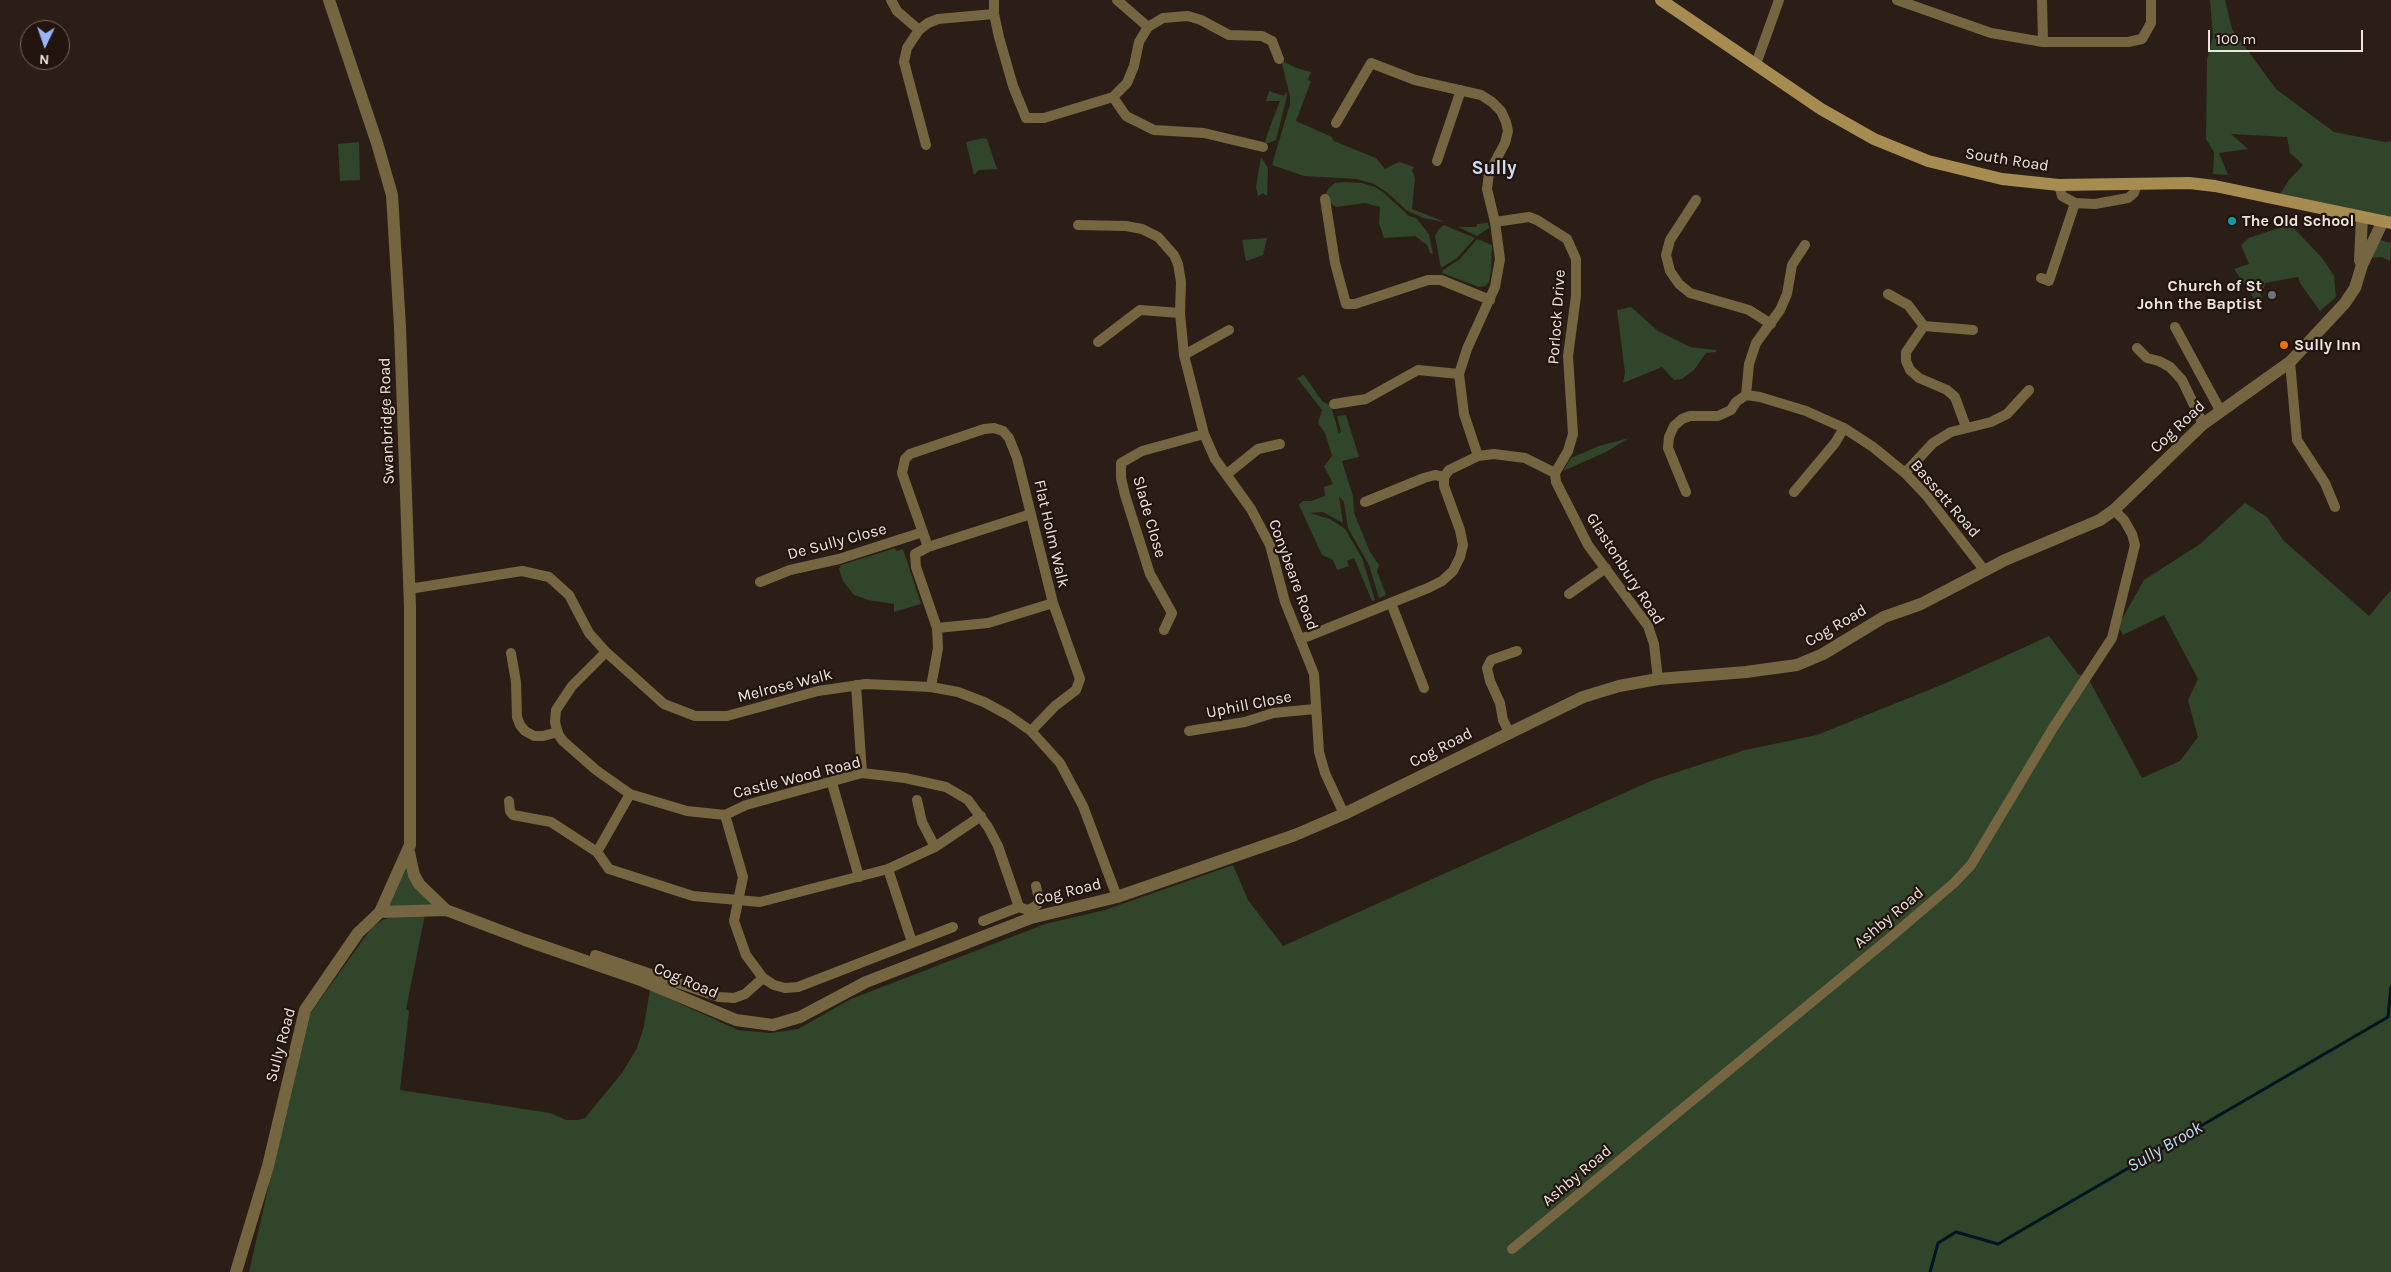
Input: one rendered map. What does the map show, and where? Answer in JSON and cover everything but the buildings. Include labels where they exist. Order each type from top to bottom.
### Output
[{"type":"main road","name":"South Road","points":[[1661,0],[1837,119],[1900,150],[1966,172],[2059,185],[2189,183],[2215,186],[2387,222]]},
{"type":"street","name":"Swanbridge Road","points":[[329,0],[378,144],[392,195],[400,327],[409,589],[411,827],[409,852]]},
{"type":"street","points":[[891,0],[897,11],[918,30]]},
{"type":"street","points":[[994,0],[994,14],[1013,86],[1026,118],[1044,118],[1113,97],[1126,82],[1134,66],[1139,42],[1148,27],[1163,18],[1188,16],[1201,20],[1229,35],[1262,36],[1272,41],[1279,59]]},
{"type":"street","points":[[1117,0],[1148,27]]},
{"type":"street","points":[[1756,64],[1779,0]]},
{"type":"street","points":[[1897,0],[1992,33],[2043,42],[2128,42],[2142,39],[2151,23],[2151,0]]},
{"type":"street","points":[[2042,0],[2043,42]]},
{"type":"street","points":[[926,145],[904,62],[907,48],[918,30],[928,23],[938,20],[994,14]]},
{"type":"street","points":[[1336,123],[1371,63],[1415,80],[1481,95],[1492,102],[1506,122],[1508,131],[1505,143],[1492,164],[1487,189],[1495,222],[1500,259],[1495,287],[1467,349],[1459,374],[1464,414],[1478,456]]},
{"type":"street","points":[[1438,162],[1461,90]]},
{"type":"street","points":[[1113,97],[1126,116],[1154,130],[1204,133],[1263,148]]},
{"type":"street","points":[[2059,185],[2062,196],[2075,203],[2095,204],[2118,202],[2134,193],[2137,184]]},
{"type":"street","points":[[1325,200],[1335,263],[1346,304],[1355,304],[1428,280],[1442,280],[1490,300]]},
{"type":"street","points":[[1696,200],[1670,240],[1666,255],[1670,271],[1678,284],[1690,293],[1749,310],[1771,324]]},
{"type":"street","points":[[2041,278],[2049,281],[2075,203]]},
{"type":"street","name":"Porlock Drive","points":[[1495,222],[1529,217],[1537,220],[1567,239],[1576,259],[1576,296],[1568,356],[1573,434],[1568,451],[1554,473]]},
{"type":"street","name":"Cog Road","points":[[2362,217],[2360,260],[2362,265]]},
{"type":"street","name":"Cog Road","points":[[380,912],[446,910],[525,940],[638,979],[736,1020],[773,1025],[800,1017],[866,982],[1031,918],[1118,897],[1295,836],[1583,697],[1619,686],[1658,679],[1746,672],[1797,665],[1823,654],[1884,617],[1921,604],[2031,548],[2100,520],[2114,510],[2203,424],[2220,410],[2290,362],[2345,303],[2355,288],[2362,265],[2387,222]]},
{"type":"street","name":"Conybeare Road","points":[[1078,225],[1126,226],[1142,230],[1158,237],[1168,246],[1178,264],[1184,355],[1204,434],[1215,459],[1262,528],[1270,546],[1285,602],[1314,674],[1319,752],[1324,773],[1344,814]]},
{"type":"street","points":[[1686,492],[1668,448],[1669,437],[1674,426],[1682,419],[1690,416],[1718,416],[1731,410],[1736,402],[1746,395],[1752,355],[1756,343],[1771,324],[1787,294],[1792,265],[1805,245]]},
{"type":"street","points":[[1888,294],[1908,305],[1924,326],[1973,330]]},
{"type":"street","points":[[1098,342],[1140,310],[1180,313]]},
{"type":"street","points":[[1924,326],[1906,352],[1906,361],[1910,370],[1919,378],[1947,390],[1955,397],[1966,427]]},
{"type":"street","points":[[2175,327],[2220,410]]},
{"type":"street","points":[[1184,355],[1229,330]]},
{"type":"street","points":[[2137,348],[2147,358],[2159,361],[2170,367],[2182,380],[2203,424]]},
{"type":"street","points":[[2290,362],[2297,440],[2325,483],[2335,507]]},
{"type":"street","points":[[1334,404],[1366,398],[1418,370],[1459,374]]},
{"type":"street","points":[[1905,473],[1933,443],[1966,427],[1991,422],[2007,414],[2029,390]]},
{"type":"street","name":"Bassett Road","points":[[1746,395],[1793,406],[1844,428],[1874,447],[1905,473],[1926,495],[1985,571]]},
{"type":"street","points":[[1794,492],[1835,443],[1844,428]]},
{"type":"street","name":"Flat Holm Walk","points":[[923,532],[902,473],[903,462],[910,454],[984,429],[999,429],[1009,438],[1017,458],[1052,603],[1080,675],[1080,683],[1076,690],[1055,706],[1031,731]]},
{"type":"street","name":"Slade Close","points":[[1164,630],[1172,613],[1150,574],[1125,494],[1121,478],[1121,463],[1142,451],[1204,434]]},
{"type":"street","points":[[1227,474],[1258,449],[1280,444]]},
{"type":"street","points":[[1300,639],[1442,581],[1453,571],[1460,557],[1463,545],[1460,530],[1447,496],[1444,477],[1449,470],[1478,456],[1494,454],[1524,458],[1554,473]]},
{"type":"street","name":"Glastonbury Road","points":[[1554,473],[1556,482],[1588,545],[1648,626],[1654,644],[1658,679]]},
{"type":"street","points":[[1365,502],[1424,478],[1435,475],[1444,477]]},
{"type":"street","name":"Ashby Road","points":[[1512,1249],[1892,936],[1954,883],[1970,865],[2053,728],[2112,638],[2134,545],[2132,534],[2124,520],[2114,510]]},
{"type":"street","points":[[931,687],[938,648],[937,628],[915,563],[915,554],[928,547],[1031,514]]},
{"type":"street","points":[[923,532],[928,547]]},
{"type":"street","name":"De Sully Close","points":[[760,582],[790,570],[848,557],[923,532]]},
{"type":"street","points":[[1569,594],[1606,568]]},
{"type":"street","name":"Melrose Walk","points":[[409,589],[522,571],[540,574],[563,588],[589,633],[606,652],[664,704],[695,716],[727,716],[818,691],[856,685],[888,684],[931,687],[958,692],[984,702],[1008,715],[1031,731],[1056,758],[1077,791],[1118,897]]},
{"type":"street","points":[[937,628],[988,623],[1052,603]]},
{"type":"street","points":[[1391,603],[1424,688]]},
{"type":"street","points":[[1509,732],[1503,720],[1500,703],[1490,682],[1487,668],[1491,660],[1517,650]]},
{"type":"street","points":[[511,653],[516,682],[517,716],[520,725],[525,731],[534,736],[543,736],[558,732],[555,722],[556,710],[572,686],[606,652]]},
{"type":"street","points":[[856,685],[862,773]]},
{"type":"street","name":"Uphill Close","points":[[1189,732],[1246,722],[1273,713],[1315,709]]},
{"type":"street","name":"Castle Wood Road","points":[[558,732],[563,741],[596,770],[630,794],[687,811],[725,815],[746,805],[832,783],[862,773],[905,778],[946,787],[968,800],[981,816],[998,846],[1019,907]]},
{"type":"street","points":[[832,783],[859,877]]},
{"type":"street","points":[[597,852],[630,794]]},
{"type":"street","points":[[917,800],[922,822],[935,846]]},
{"type":"street","points":[[509,801],[510,810],[513,815],[551,822],[597,852],[609,869],[692,896],[760,902],[888,869],[935,846],[981,816]]},
{"type":"street","points":[[725,815],[743,877],[734,921],[746,955],[763,978],[785,988],[798,987],[953,927]]},
{"type":"street","name":"Cog Road","points":[[409,852],[416,879],[446,910]]},
{"type":"street","name":"Sully Road","points":[[236,1272],[268,1166],[305,1010],[358,933],[380,912],[409,852]]},
{"type":"street","points":[[888,869],[912,942]]},
{"type":"street","points":[[983,921],[1019,907],[1028,910],[1037,905],[1039,899],[1036,886]]},
{"type":"street","points":[[595,955],[719,996],[734,998],[745,994],[763,978]]},
{"type":"green space","points":[[2210,0],[2225,0],[2232,29],[2276,89],[2334,132],[2385,142],[2391,141],[2391,218],[2280,194],[2289,180],[2303,165],[2290,153],[2287,137],[2231,134],[2248,149],[2219,153],[2228,175],[2213,174],[2214,152],[2206,139],[2207,59],[2213,37]]},
{"type":"green space","points":[[1281,60],[1296,68],[1311,72],[1308,80],[1311,81],[1296,121],[1332,137],[1334,141],[1376,158],[1385,169],[1399,162],[1414,167],[1412,170],[1415,178],[1412,209],[1445,222],[1423,218],[1406,210],[1388,193],[1374,184],[1357,179],[1304,176],[1272,165],[1290,104],[1290,96]]},
{"type":"green space","points":[[1269,91],[1284,96],[1286,92],[1287,96],[1276,140],[1265,143],[1280,101],[1266,101]]},
{"type":"green space","points":[[983,138],[987,139],[997,169],[979,170],[974,175],[966,142]]},
{"type":"green space","points":[[359,142],[360,180],[340,181],[338,144]]},
{"type":"green space","points":[[1261,157],[1268,168],[1267,196],[1263,193],[1258,196],[1256,187]]},
{"type":"green space","points":[[1335,183],[1362,183],[1375,187],[1409,216],[1416,218],[1429,234],[1433,254],[1430,253],[1427,245],[1415,236],[1384,238],[1379,223],[1380,207],[1365,203],[1336,207],[1327,201],[1324,197],[1329,188]]},
{"type":"green space","points":[[1488,223],[1489,228],[1477,236],[1458,227],[1477,227],[1477,224]]},
{"type":"green space","points":[[2290,224],[2322,258],[2334,276],[2336,297],[2320,311],[2300,283],[2298,277],[2265,283],[2264,288],[2259,290],[2262,298],[2255,300],[2234,269],[2249,264],[2241,245],[2249,238]]},
{"type":"green space","points":[[1444,225],[1475,238],[1457,258],[1441,268],[1435,236]]},
{"type":"green space","points":[[1267,238],[1263,255],[1246,261],[1242,240]]},
{"type":"green space","points":[[1477,239],[1492,245],[1489,282],[1485,286],[1479,287],[1442,273],[1443,270],[1460,259]]},
{"type":"green space","points":[[2380,240],[2391,243],[2390,261],[2382,257],[2371,258]]},
{"type":"green space","points":[[1631,307],[1658,331],[1690,347],[1716,350],[1716,352],[1706,353],[1694,370],[1682,379],[1674,380],[1662,367],[1623,383],[1625,373],[1617,310]]},
{"type":"green space","points":[[1304,375],[1322,401],[1331,406],[1339,434],[1341,432],[1337,416],[1346,415],[1359,457],[1342,461],[1353,496],[1354,513],[1370,552],[1379,565],[1377,571],[1386,595],[1379,598],[1369,565],[1348,528],[1344,502],[1339,496],[1343,523],[1323,512],[1310,513],[1330,519],[1345,529],[1362,558],[1375,600],[1372,601],[1354,558],[1347,561],[1349,566],[1337,570],[1333,560],[1322,555],[1299,505],[1303,501],[1311,501],[1325,496],[1324,487],[1333,484],[1324,466],[1332,456],[1325,433],[1318,423],[1322,410],[1297,378]]},
{"type":"green space","points":[[1629,438],[1606,452],[1563,471],[1571,458],[1599,446]]},
{"type":"green space","points":[[2245,503],[2267,517],[2284,541],[2369,616],[2391,590],[2391,1272],[249,1272],[307,1018],[372,927],[383,920],[397,915],[425,914],[406,1009],[409,1011],[400,1090],[550,1113],[566,1120],[578,1120],[585,1118],[622,1073],[637,1048],[644,1026],[650,990],[738,1030],[770,1033],[798,1029],[851,999],[1045,924],[1105,910],[1233,865],[1248,900],[1283,946],[1653,780],[1745,750],[1817,735],[1946,683],[2049,636],[2078,674],[2088,678],[2142,778],[2180,761],[2198,737],[2188,700],[2198,679],[2164,615],[2123,635],[2118,626],[2144,580],[2200,544]]},
{"type":"green space","points":[[895,548],[896,551],[903,549],[921,604],[894,612],[894,604],[868,600],[854,595],[843,581],[839,569],[841,565]]},
{"type":"green space","points":[[407,867],[433,906],[389,906]]},
{"type":"waterway","name":"Sully Brook","points":[[1930,1272],[1938,1243],[1956,1232],[1998,1244],[2388,1017],[2391,987]]},
{"type":"place","name":"The Old School","points":[[2232,221]]},
{"type":"place","name":"Church of St John the Baptist","points":[[2272,295]]},
{"type":"place","name":"Sully Inn","points":[[2284,345]]},
{"type":"district","name":"Sully","points":[[1494,169]]}]
